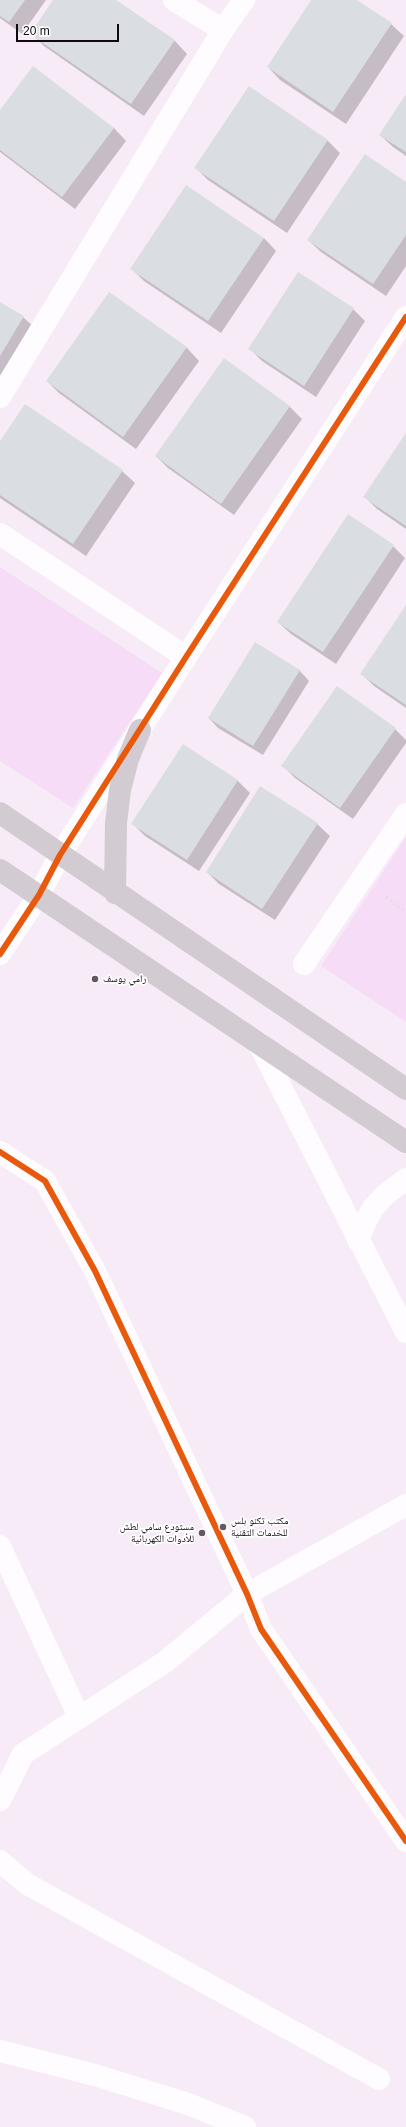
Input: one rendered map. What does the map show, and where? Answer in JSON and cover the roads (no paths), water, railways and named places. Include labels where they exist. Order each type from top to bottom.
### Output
[{"type":"main road","points":[[115,893],[116,822],[120,790],[128,759],[140,730]]},
{"type":"main road","points":[[0,813],[115,893],[406,1089]]},
{"type":"main road","points":[[0,870],[406,1142]]},
{"type":"street","points":[[174,0],[223,30]]},
{"type":"street","points":[[0,397],[223,30],[244,0]]},
{"type":"street","points":[[0,954],[39,895],[60,855],[186,657],[403,328]]},
{"type":"street","points":[[0,534],[186,657]]},
{"type":"street","points":[[304,964],[406,814]]},
{"type":"street","points":[[258,1042],[406,1332]]},
{"type":"street","points":[[0,1152],[46,1181],[95,1271],[247,1594],[261,1629],[406,1841]]},
{"type":"street","points":[[358,1240],[364,1223],[373,1208],[385,1195],[406,1179]]},
{"type":"street","points":[[0,1800],[23,1754],[165,1662],[247,1594],[406,1505]]},
{"type":"street","points":[[0,1546],[79,1717]]},
{"type":"street","points":[[0,1861],[27,1884],[379,2079]]},
{"type":"street","points":[[0,2052],[116,2082],[188,2104],[245,2127]]},
{"type":"place","name":"رامي يوسف","points":[[95,979]]},
{"type":"place","name":"مكتب تكنو بلس للخدمات التقنية","points":[[223,1527]]},
{"type":"place","name":"مستودع سامي لطش للأدوات الكهربائية","points":[[202,1533]]}]
